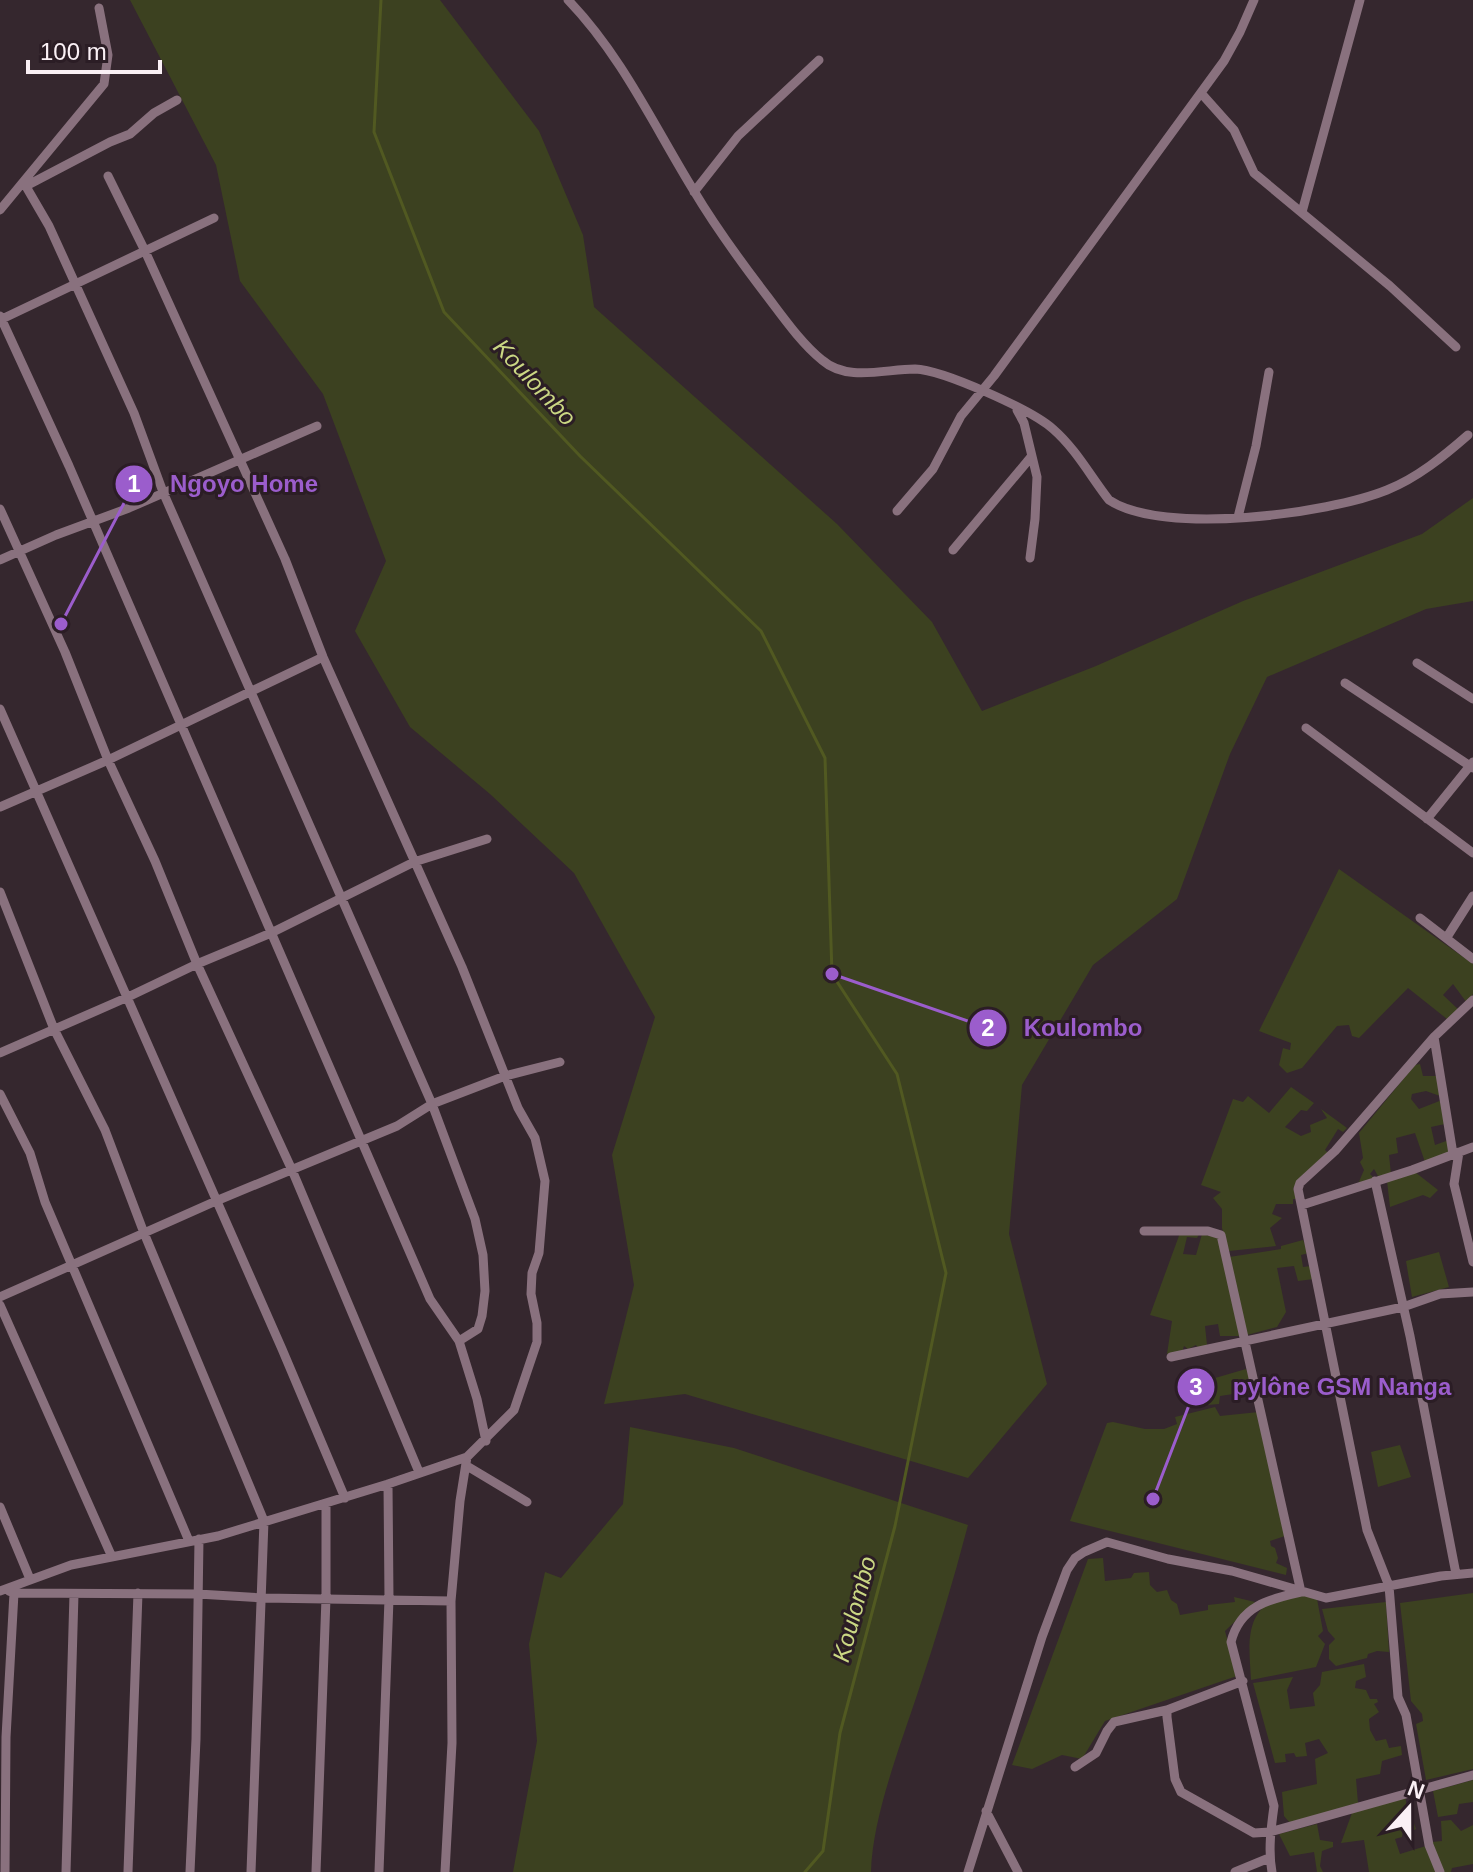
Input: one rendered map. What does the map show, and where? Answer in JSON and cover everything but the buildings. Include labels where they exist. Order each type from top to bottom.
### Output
[{"type":"street","points":[[568,0],[623,69],[694,192],[731,248],[777,309],[826,364],[848,372],[917,369],[949,377],[1015,407],[1051,427],[1109,500],[1119,507],[1157,516],[1200,519],[1290,514],[1331,508],[1388,490],[1440,460],[1468,435]]},
{"type":"street","points":[[897,511],[933,469],[961,416],[994,376],[1201,93],[1234,45],[1254,0]]},
{"type":"street","points":[[1302,212],[1360,0]]},
{"type":"street","points":[[0,210],[25,184],[104,84],[108,55],[99,8]]},
{"type":"street","points":[[694,192],[738,136],[819,60]]},
{"type":"street","points":[[1201,93],[1234,130],[1254,173],[1456,347]]},
{"type":"street","points":[[25,184],[130,134],[154,113],[177,100]]},
{"type":"street","points":[[108,176],[285,559],[323,657],[462,967],[518,1108],[535,1138],[545,1181],[541,1241],[532,1273],[531,1294],[537,1342],[514,1410],[467,1462],[460,1501],[451,1601],[452,1743],[445,1872]]},
{"type":"street","points":[[25,184],[49,226],[134,413],[163,492],[432,1104],[475,1219],[483,1255],[485,1291],[482,1316],[478,1329],[459,1341]]},
{"type":"street","points":[[214,218],[76,286],[1,318],[430,1299],[459,1341],[486,1441]]},
{"type":"street","points":[[1238,517],[1256,446],[1269,372]]},
{"type":"street","points":[[1015,407],[1024,423],[1037,477],[1030,558]]},
{"type":"street","points":[[0,560],[317,426]]},
{"type":"street","points":[[953,550],[1031,457]]},
{"type":"street","points":[[0,509],[65,652],[108,760],[155,861],[197,964],[292,1170],[419,1472]]},
{"type":"street","points":[[0,807],[108,760],[323,657]]},
{"type":"street","points":[[1417,663],[1473,699]]},
{"type":"street","points":[[1345,683],[1472,765],[1427,819]]},
{"type":"street","points":[[0,709],[345,1498]]},
{"type":"street","points":[[1306,728],[1473,853]]},
{"type":"street","points":[[0,1053],[271,933],[414,862],[487,839]]},
{"type":"street","points":[[0,892],[54,1029],[105,1130],[144,1233],[264,1521],[251,1872]]},
{"type":"street","points":[[1447,937],[1473,896]]},
{"type":"street","points":[[1420,918],[1473,959]]},
{"type":"street","points":[[1440,1872],[1429,1845],[1406,1715],[1398,1697],[1389,1586],[1367,1530],[1298,1189],[1300,1183],[1335,1151],[1434,1037],[1471,1005]]},
{"type":"street","points":[[1434,1037],[1456,1153],[1454,1184],[1473,1262]]},
{"type":"street","points":[[0,1297],[216,1201],[397,1126],[432,1104],[505,1076],[560,1062]]},
{"type":"street","points":[[0,1094],[30,1153],[45,1202],[194,1540],[198,1594],[190,1872]]},
{"type":"street","points":[[1302,1205],[1473,1147]]},
{"type":"street","points":[[1375,1181],[1456,1574]]},
{"type":"street","points":[[1144,1231],[1208,1231],[1221,1235],[1301,1592]]},
{"type":"street","points":[[1171,1357],[1403,1307],[1440,1294],[1473,1292]]},
{"type":"street","points":[[0,1305],[112,1557]]},
{"type":"street","points":[[6,1591],[71,1565],[218,1536],[419,1472],[467,1462],[527,1502]]},
{"type":"street","points":[[379,1872],[389,1599],[388,1484]]},
{"type":"street","points":[[316,1872],[326,1598],[326,1503]]},
{"type":"street","points":[[0,1507],[30,1579]]},
{"type":"street","points":[[968,1872],[1042,1637],[1067,1570],[1075,1558],[1107,1542],[1168,1559],[1232,1571],[1326,1598],[1473,1573]]},
{"type":"street","points":[[6,1591],[451,1601]]},
{"type":"street","points":[[5,1872],[6,1591]]},
{"type":"street","points":[[1289,1827],[1274,1806],[1231,1642],[1235,1627],[1255,1606],[1301,1592]]},
{"type":"street","points":[[128,1872],[138,1593]]},
{"type":"street","points":[[66,1872],[74,1594]]},
{"type":"street","points":[[1075,1767],[1096,1753],[1114,1722],[1167,1710],[1243,1681]]},
{"type":"street","points":[[1167,1710],[1175,1779],[1181,1792],[1254,1833],[1289,1827],[1473,1775]]},
{"type":"street","points":[[1272,1872],[1269,1858],[1274,1806]]},
{"type":"street","points":[[986,1811],[1018,1872]]},
{"type":"street","points":[[1235,1872],[1269,1858]]},
{"type":"green space","points":[[130,0],[440,0],[539,131],[583,235],[594,307],[837,524],[932,622],[982,711],[1096,666],[1243,601],[1422,534],[1473,498],[1473,601],[1426,609],[1267,677],[1230,754],[1177,899],[1093,965],[1022,1085],[1009,1234],[1047,1384],[968,1478],[685,1394],[604,1404],[634,1285],[612,1155],[655,1017],[574,873],[490,794],[410,727],[355,631],[386,561],[323,394],[240,281],[216,165]]},
{"type":"green space","points":[[1339,869],[1473,964],[1473,994],[1467,1003],[1453,984],[1443,995],[1460,1011],[1447,1019],[1408,988],[1359,1038],[1352,1036],[1349,1025],[1337,1026],[1302,1068],[1287,1073],[1279,1065],[1283,1048],[1290,1050],[1291,1043],[1259,1031]]},
{"type":"green space","points":[[1420,1064],[1423,1076],[1440,1076],[1440,1096],[1426,1091],[1412,1094],[1411,1099],[1419,1109],[1442,1100],[1445,1124],[1431,1127],[1435,1145],[1449,1140],[1450,1152],[1425,1162],[1415,1133],[1396,1138],[1398,1153],[1389,1155],[1391,1174],[1378,1176],[1374,1169],[1370,1174],[1375,1179],[1358,1184],[1364,1170],[1360,1162],[1363,1158],[1359,1133],[1415,1065]]},
{"type":"green space","points":[[1291,1087],[1314,1103],[1307,1111],[1301,1110],[1285,1127],[1301,1136],[1311,1132],[1310,1125],[1327,1118],[1321,1109],[1347,1128],[1343,1132],[1338,1129],[1325,1150],[1329,1154],[1293,1188],[1297,1199],[1293,1199],[1293,1204],[1276,1204],[1272,1214],[1282,1218],[1270,1228],[1276,1246],[1229,1251],[1222,1228],[1222,1209],[1213,1198],[1221,1192],[1201,1185],[1233,1099],[1243,1102],[1248,1096],[1269,1113]]},
{"type":"green space","points":[[1415,1172],[1438,1190],[1430,1198],[1423,1195],[1390,1207],[1387,1181]]},
{"type":"green space","points":[[1200,1232],[1197,1238],[1187,1237],[1183,1254],[1196,1255],[1202,1234],[1219,1238],[1241,1336],[1220,1336],[1218,1324],[1205,1326],[1207,1345],[1188,1349],[1184,1346],[1182,1352],[1167,1354],[1172,1321],[1150,1315],[1180,1233]]},
{"type":"green space","points":[[1303,1240],[1309,1253],[1301,1255],[1303,1267],[1311,1266],[1314,1279],[1298,1281],[1294,1266],[1277,1268],[1286,1312],[1277,1327],[1247,1335],[1229,1257],[1281,1249],[1281,1246]]},
{"type":"green space","points":[[1439,1252],[1449,1287],[1412,1297],[1406,1261]]},
{"type":"green space","points":[[1246,1369],[1251,1381],[1243,1385],[1244,1396],[1220,1396],[1219,1404],[1196,1406],[1191,1385]]},
{"type":"green space","points":[[1215,1407],[1220,1416],[1259,1412],[1285,1536],[1270,1541],[1278,1558],[1276,1563],[1287,1568],[1286,1575],[1070,1521],[1107,1423],[1164,1429],[1177,1424],[1175,1417]]},
{"type":"green space","points":[[630,1427],[734,1448],[968,1525],[938,1632],[888,1783],[876,1829],[871,1872],[513,1872],[537,1741],[529,1644],[545,1572],[561,1578],[623,1504]]},
{"type":"green space","points":[[1400,1445],[1411,1477],[1378,1487],[1371,1452]]},
{"type":"green space","points":[[1103,1558],[1105,1581],[1149,1572],[1150,1585],[1157,1592],[1167,1590],[1171,1600],[1177,1604],[1180,1615],[1208,1610],[1208,1605],[1235,1602],[1234,1597],[1255,1602],[1225,1631],[1237,1676],[1105,1721],[1082,1759],[1062,1755],[1032,1769],[1012,1765],[1088,1559]]},
{"type":"green space","points":[[1473,1593],[1473,1769],[1426,1780],[1416,1724],[1423,1721],[1422,1714],[1411,1701],[1400,1603]]},
{"type":"green space","points":[[1303,1595],[1317,1599],[1323,1631],[1318,1636],[1325,1644],[1316,1667],[1251,1680],[1250,1637],[1256,1617],[1274,1600]]},
{"type":"green space","points":[[1386,1602],[1389,1652],[1377,1651],[1368,1654],[1367,1658],[1336,1666],[1329,1659],[1329,1645],[1335,1639],[1328,1631],[1322,1609]]},
{"type":"green space","points":[[1364,1664],[1366,1677],[1356,1681],[1355,1688],[1366,1690],[1370,1699],[1377,1699],[1378,1702],[1374,1704],[1379,1712],[1369,1719],[1370,1730],[1376,1741],[1386,1739],[1389,1748],[1401,1746],[1402,1755],[1382,1761],[1380,1774],[1356,1779],[1358,1803],[1290,1823],[1284,1816],[1282,1792],[1317,1784],[1315,1759],[1328,1753],[1319,1739],[1305,1743],[1307,1756],[1285,1754],[1286,1762],[1275,1763],[1253,1683],[1293,1677],[1287,1690],[1290,1709],[1315,1706],[1313,1693],[1320,1685],[1322,1672]]},
{"type":"green space","points":[[1473,1780],[1473,1802],[1459,1804],[1457,1814],[1438,1817],[1433,1791]]},
{"type":"green space","points":[[1405,1796],[1408,1812],[1403,1814],[1402,1821],[1414,1823],[1416,1829],[1411,1832],[1409,1828],[1403,1830],[1402,1837],[1395,1839],[1400,1854],[1426,1846],[1436,1872],[1369,1872],[1364,1840],[1341,1843],[1352,1813]]},
{"type":"green space","points":[[1451,1820],[1461,1831],[1473,1825],[1473,1864],[1443,1872],[1432,1842],[1442,1841],[1441,1821]]},
{"type":"green space","points":[[1317,1824],[1320,1840],[1333,1842],[1333,1847],[1322,1851],[1320,1866],[1323,1872],[1317,1872],[1314,1852],[1290,1856],[1279,1834]]},
{"type":"waterway","name":"Koulombo","points":[[381,0],[374,132],[444,312],[580,456],[761,631],[825,758],[832,974],[897,1074],[946,1273],[895,1526],[840,1733],[823,1851],[805,1872]]},
{"type":"place","name":"Ngoyo Home","points":[[61,624]]},
{"type":"place","name":"Koulombo","points":[[832,974]]},
{"type":"place","name":"pylône GSM Nanga","points":[[1153,1499]]}]
